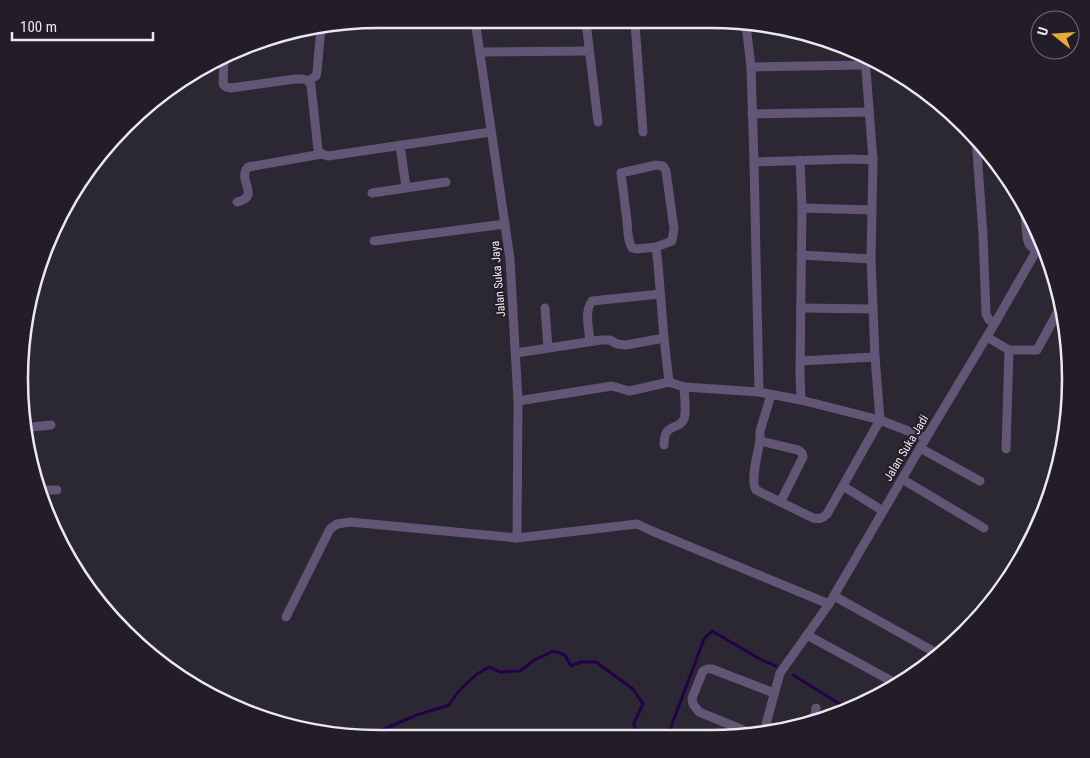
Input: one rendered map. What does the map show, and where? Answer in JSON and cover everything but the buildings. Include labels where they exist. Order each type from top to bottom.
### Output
[{"type":"street","name":"Jalan Suka Jaya","points":[[476,28],[510,259],[518,401],[517,538]]},
{"type":"street","points":[[586,28],[598,122]]},
{"type":"street","points":[[635,28],[643,132]]},
{"type":"street","points":[[747,30],[751,67],[759,392]]},
{"type":"street","points":[[308,81],[316,76],[320,33]]},
{"type":"street","points":[[480,52],[588,51]]},
{"type":"street","points":[[751,67],[860,61]]},
{"type":"street","points":[[224,64],[223,84],[226,87],[231,88],[295,79],[308,81],[311,86],[318,150],[322,154]]},
{"type":"street","points":[[771,394],[760,430],[754,487],[756,490],[813,518],[823,518],[880,420],[871,259],[873,160],[865,64]]},
{"type":"street","points":[[752,114],[870,112]]},
{"type":"street","points":[[237,202],[248,198],[245,170],[248,167],[322,154],[328,156],[492,132]]},
{"type":"street","points":[[400,145],[406,187]]},
{"type":"street","points":[[977,149],[986,314],[989,320],[995,324]]},
{"type":"street","points":[[754,162],[852,158],[873,160]]},
{"type":"street","points":[[800,160],[802,208],[801,400]]},
{"type":"street","points":[[656,165],[663,166],[666,171],[674,229],[672,241],[656,248],[636,249],[632,248],[629,243],[621,173],[656,165]]},
{"type":"street","points":[[372,193],[446,182]]},
{"type":"street","points":[[802,208],[871,210]]},
{"type":"street","points":[[374,241],[505,224]]},
{"type":"street","points":[[1026,224],[1029,244],[1036,251]]},
{"type":"street","points":[[656,248],[669,382]]},
{"type":"street","name":"Jalan Suka Jadi","points":[[765,726],[780,673],[834,596],[1038,248]]},
{"type":"street","points":[[802,255],[871,259]]},
{"type":"street","points":[[590,341],[588,305],[592,301],[660,294]]},
{"type":"street","points":[[545,308],[548,348]]},
{"type":"street","points":[[801,308],[873,309]]},
{"type":"street","points":[[987,337],[1009,350],[1037,350],[1057,314]]},
{"type":"street","points":[[516,353],[590,341],[610,340],[617,344],[626,345],[664,338]]},
{"type":"street","points":[[1006,449],[1009,350]]},
{"type":"street","points":[[800,361],[875,357]]},
{"type":"street","points":[[518,401],[612,386],[629,391],[669,382],[684,387],[759,392],[801,400],[880,420],[926,438]]},
{"type":"street","points":[[664,445],[664,438],[670,428],[680,424],[684,419],[684,387]]},
{"type":"street","points":[[31,427],[51,425]]},
{"type":"street","points":[[760,441],[798,450],[802,453],[802,461],[780,501]]},
{"type":"street","points":[[920,448],[980,481]]},
{"type":"street","points":[[902,479],[984,528]]},
{"type":"street","points":[[843,486],[883,511]]},
{"type":"street","points":[[45,490],[57,490]]},
{"type":"street","points":[[286,617],[330,529],[337,524],[350,522],[517,538],[637,524],[652,532],[829,604]]},
{"type":"street","points":[[834,596],[933,651]]},
{"type":"street","points":[[807,634],[891,681]]},
{"type":"street","points":[[741,729],[699,712],[693,704],[692,698],[703,671],[712,669],[774,692]]},
{"type":"waterway","points":[[670,730],[704,639],[712,631],[758,658],[776,666]]},
{"type":"waterway","points":[[381,730],[417,715],[449,705],[465,685],[477,674],[489,667],[500,672],[520,671],[536,659],[554,651],[565,655],[571,666],[582,662],[596,662],[633,689],[643,704],[634,723],[635,730]]},
{"type":"waterway","points":[[793,675],[842,705]]}]
